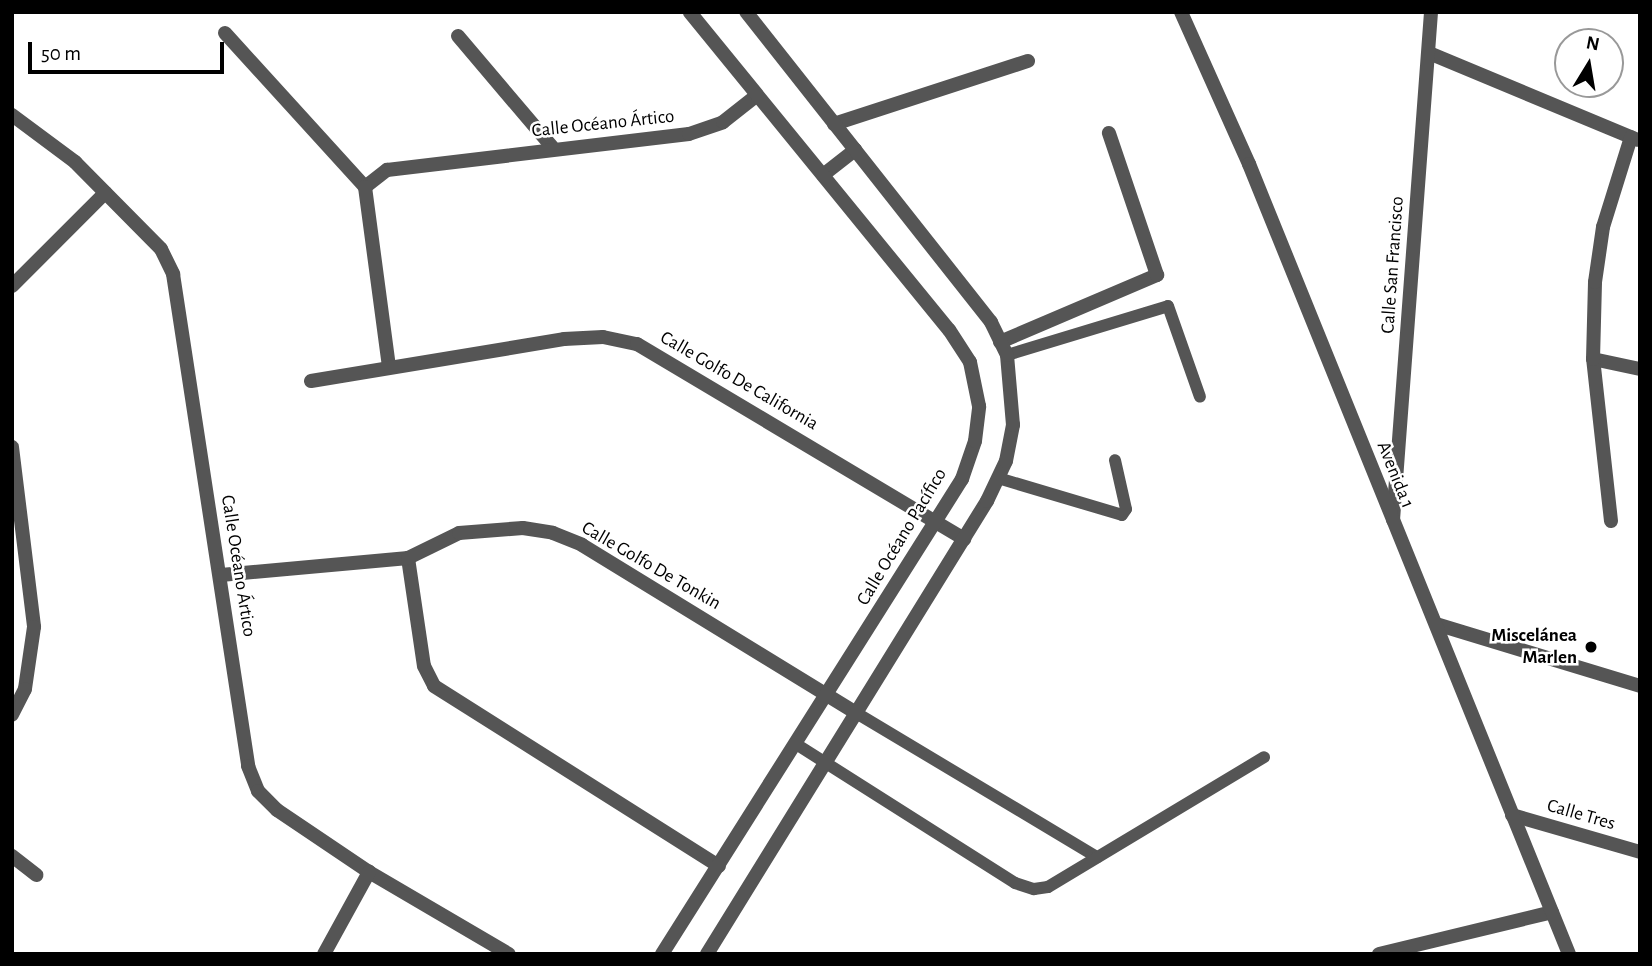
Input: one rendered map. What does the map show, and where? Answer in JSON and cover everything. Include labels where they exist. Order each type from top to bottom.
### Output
[{"type":"street","name":"Calle Océano Pacífico","points":[[662,954],[962,479],[975,441],[979,406],[970,362],[690,12]]},
{"type":"street","points":[[708,954],[964,539],[998,478],[1013,425],[1004,349],[855,150],[746,12]]},
{"type":"street","name":"Avenida 1","points":[[1181,12],[1249,164],[1569,954]]},
{"type":"street","name":"Calle San Francisco","points":[[1393,520],[1431,12]]},
{"type":"street","points":[[225,33],[365,187],[389,367]]},
{"type":"street","points":[[458,36],[552,147]]},
{"type":"street","points":[[1429,54],[1636,139],[1604,227],[1595,282],[1593,359],[1611,521]]},
{"type":"street","points":[[834,124],[1028,61]]},
{"type":"street","name":"Calle Océano Ártico","points":[[365,187],[387,170],[552,147],[689,134],[723,122],[756,96]]},
{"type":"street","name":"Calle Océano Ártico","points":[[12,115],[75,162],[161,249],[173,274],[248,765],[258,791],[277,810],[369,872],[509,954]]},
{"type":"street","points":[[1004,349],[1157,275],[1109,133]]},
{"type":"street","points":[[823,175],[855,150]]},
{"type":"street","points":[[12,286],[105,192]]},
{"type":"street","name":"Calle Golfo De California","points":[[311,382],[564,339],[603,337],[637,344],[964,539]]},
{"type":"street","points":[[1593,359],[1640,369]]},
{"type":"street","points":[[12,447],[34,627],[25,689],[12,715]]},
{"type":"street","name":"Calle Golfo De Tonkin","points":[[221,575],[408,558],[459,533],[523,528],[553,533],[582,545],[858,714]]},
{"type":"street","points":[[408,558],[424,666],[434,686],[719,866]]},
{"type":"street","points":[[1436,624],[1640,685]]},
{"type":"street","name":"Calle Tres","points":[[1513,815],[1640,852]]},
{"type":"street","points":[[12,856],[36,875]]},
{"type":"street","points":[[324,954],[369,872]]},
{"type":"street","points":[[1379,954],[1552,912]]},
{"type":"lane","points":[[1004,349],[1168,306],[1200,397]]},
{"type":"lane","points":[[998,478],[1122,515],[1126,512],[1115,460]]},
{"type":"lane","points":[[858,714],[1097,857]]},
{"type":"lane","points":[[796,744],[1015,883],[1048,887],[1264,757]]},
{"type":"place","name":"Miscelánea Marlen","points":[[1591,647]]}]
